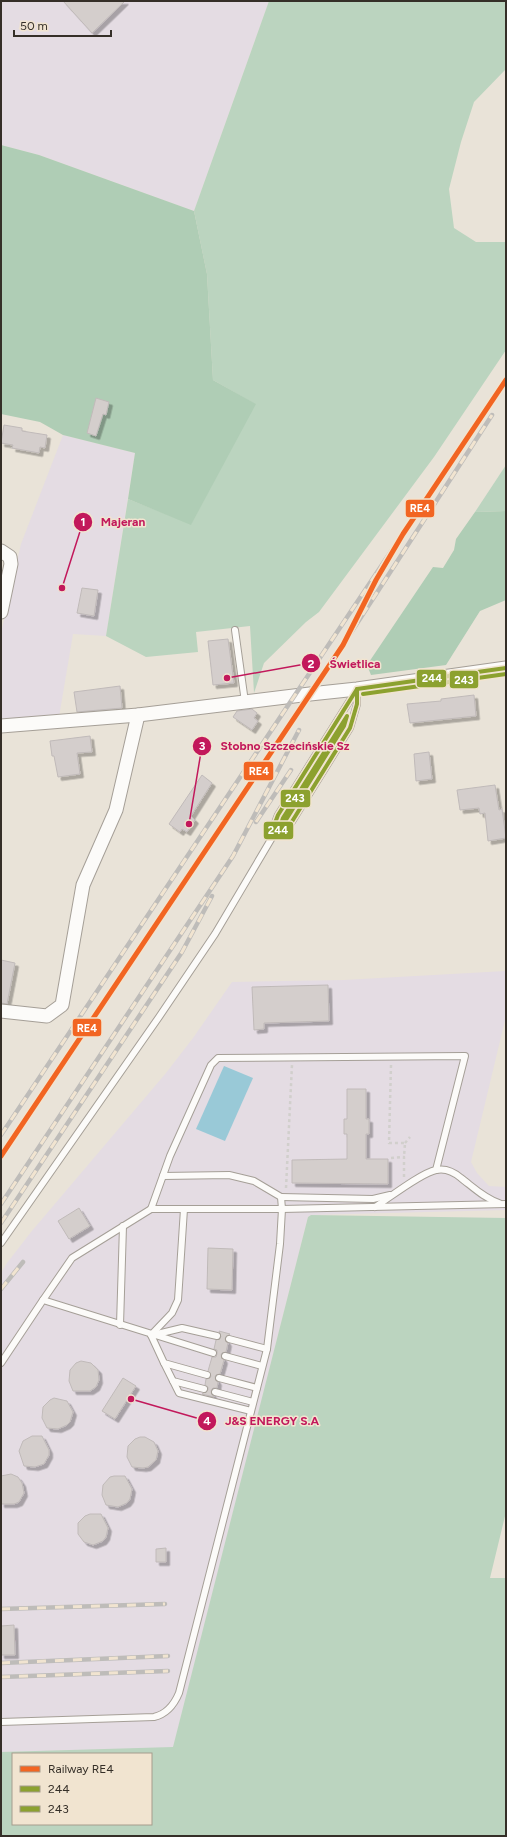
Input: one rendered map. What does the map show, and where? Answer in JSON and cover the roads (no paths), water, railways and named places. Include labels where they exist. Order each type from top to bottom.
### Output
[{"type":"street","points":[[1,551],[10,557],[11,564],[1,612]]},
{"type":"street","points":[[1,726],[138,715],[357,690],[506,668]]},
{"type":"street","points":[[1,1011],[47,1016],[62,1004],[83,885],[116,810],[138,715]]},
{"type":"lane","points":[[236,630],[245,702]]},
{"type":"lane","points":[[276,831],[274,823],[278,815],[357,690]]},
{"type":"lane","points":[[1,1243],[159,1017],[210,940],[276,831],[288,828],[350,728],[356,709],[357,690]]},
{"type":"lane","points":[[151,1209],[163,1176],[211,1065],[218,1058],[465,1056],[436,1170]]},
{"type":"lane","points":[[375,1207],[422,1176],[436,1170],[454,1172],[488,1198],[505,1204]]},
{"type":"lane","points":[[163,1176],[229,1175],[254,1181],[281,1197],[373,1199],[401,1190]]},
{"type":"lane","points":[[1,1722],[154,1717],[167,1711],[175,1702],[179,1693],[267,1349],[280,1244],[282,1209],[281,1197]]},
{"type":"lane","points":[[1,1363],[72,1258],[151,1209],[282,1209],[505,1204]]},
{"type":"lane","points":[[151,1335],[172,1313],[178,1300],[184,1209]]},
{"type":"lane","points":[[120,1325],[123,1226]]},
{"type":"lane","points":[[43,1300],[151,1335],[213,1353]]},
{"type":"lane","points":[[151,1335],[182,1328],[217,1336]]},
{"type":"lane","points":[[151,1335],[179,1393],[251,1411]]},
{"type":"lane","points":[[229,1339],[267,1349]]},
{"type":"lane","points":[[225,1356],[262,1366]]},
{"type":"lane","points":[[164,1363],[207,1375]]},
{"type":"lane","points":[[219,1378],[257,1388]]},
{"type":"lane","points":[[173,1381],[204,1389]]},
{"type":"lane","points":[[215,1392],[253,1402]]},
{"type":"water","points":[[224,1066],[253,1078],[225,1141],[196,1129]]},
{"type":"railway","points":[[343,645],[492,415]]},
{"type":"railway","points":[[1,1135],[418,511]]},
{"type":"railway","points":[[1,1204],[233,856],[299,730]]},
{"type":"railway","points":[[256,822],[291,770]]},
{"type":"railway","points":[[1,1223],[182,952],[212,896]]},
{"type":"railway","points":[[1,1289],[23,1262]]},
{"type":"railway","points":[[1,1609],[165,1604]]},
{"type":"railway","points":[[1,1663],[168,1656]]},
{"type":"railway","points":[[1,1677],[168,1671]]},
{"type":"rail line","name":"RE4","points":[[1,1156],[343,645],[376,580],[403,534],[506,380]]},
{"type":"place","name":"Majeran","points":[[62,588]]},
{"type":"place","name":"Świetlica","points":[[227,678]]},
{"type":"place","name":"Stobno Szczecińskie Sz","points":[[189,824]]},
{"type":"place","name":"J&S ENERGY S.A","points":[[131,1399]]}]
